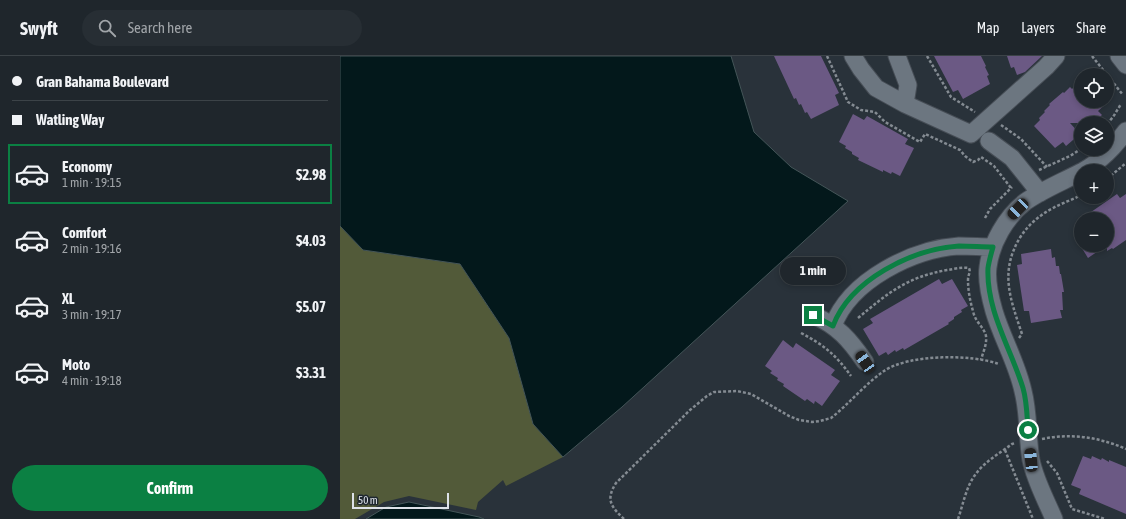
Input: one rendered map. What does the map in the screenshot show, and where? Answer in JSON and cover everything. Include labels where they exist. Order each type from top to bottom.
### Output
[{"type":"street","points":[[853,56],[876,88],[905,104],[971,134],[1046,67],[1056,56]]},
{"type":"street","points":[[897,56],[908,85],[905,104]]},
{"type":"street","points":[[1119,56],[1126,65]]},
{"type":"street","points":[[1094,164],[1113,148],[1126,131]]},
{"type":"street","points":[[989,141],[1012,158],[1040,193]]},
{"type":"street","points":[[1054,519],[1036,477],[1031,460],[1027,408],[1023,390],[994,311],[989,287],[988,267],[993,247],[1000,232],[1012,215],[1025,203],[1040,193],[1074,176]]},
{"type":"street","points":[[833,326],[838,315],[850,298],[868,282],[888,268],[908,258],[936,250],[958,246],[993,247]]},
{"type":"street","points":[[813,315],[833,326],[845,336],[865,362]]},
{"type":"path","points":[[827,56],[848,102],[853,106],[861,110],[875,112],[885,122],[920,142],[925,134],[960,150],[973,162],[981,157],[994,166],[1011,188]]},
{"type":"path","points":[[927,56],[951,97],[978,113]]},
{"type":"path","points":[[1092,56],[1123,95]]},
{"type":"path","points":[[1114,116],[1121,104]]},
{"type":"path","points":[[996,122],[1021,139],[1047,167]]},
{"type":"path","points":[[1034,172],[1074,153]]},
{"type":"path","points":[[1114,173],[1126,163]]},
{"type":"path","points":[[985,218],[990,209],[1016,184]]},
{"type":"path","points":[[1014,340],[1019,338],[1022,334],[1012,301],[1008,278],[1011,254],[1024,232],[1032,222],[1053,208],[1074,198]]},
{"type":"path","points":[[858,318],[894,289],[907,282],[937,272],[969,268],[970,272],[968,279],[972,310],[975,319],[986,334],[985,347],[981,360]]},
{"type":"path","points":[[801,333],[813,339],[830,351],[841,362],[851,376]]},
{"type":"path","points":[[624,519],[612,505],[610,492],[616,483],[690,410],[714,392],[737,391],[751,394],[789,416],[799,420],[812,422],[831,418],[884,371],[895,365],[923,359],[951,357],[981,360],[1001,365]]},
{"type":"path","points":[[1038,440],[1053,437],[1072,436],[1096,439],[1116,444],[1126,449]]},
{"type":"path","points":[[958,519],[974,475],[1012,444],[1020,441]]},
{"type":"path","points":[[1005,450],[1033,519]]},
{"type":"path","points":[[1044,457],[1057,473],[1072,510],[1105,519]]},
{"type":"green space","points":[[340,226],[363,250],[460,264],[509,338],[533,424],[563,457],[506,486],[503,480],[478,502],[476,510],[409,496],[384,502],[355,519],[340,519]]},
{"type":"shaded area","points":[[340,56],[731,56],[754,132],[791,167],[848,201],[622,407],[563,457],[533,424],[509,338],[460,264],[363,250],[340,226]]},
{"type":"shaded area","points":[[409,502],[484,519],[366,519],[386,507]]},
{"type":"building","points":[[774,56],[821,56],[839,93],[835,95],[839,105],[811,119],[807,112],[805,113],[801,104],[799,105],[796,98],[794,99]]},
{"type":"building","points":[[934,56],[981,56],[989,75],[987,76],[990,84],[963,99],[958,90],[953,92]]},
{"type":"building","points":[[1007,56],[1042,56],[1025,72],[1017,75],[1014,67],[1011,68]]},
{"type":"building","points":[[1070,87],[1072,89],[1074,87],[1074,108],[1101,108],[1098,111],[1102,115],[1074,116],[1074,123],[1070,123],[1074,127],[1074,139],[1066,146],[1063,142],[1055,148],[1034,126],[1040,120],[1039,118],[1050,105],[1049,104]]},
{"type":"building","points":[[853,114],[864,120],[867,116],[908,139],[905,144],[914,148],[900,176],[892,172],[891,174],[883,170],[883,172],[858,160],[859,158],[845,148],[846,146],[839,142]]},
{"type":"building","points":[[1117,194],[1120,198],[1126,194],[1126,240],[1114,248],[1114,212],[1091,212],[1103,204],[1114,204],[1114,196]]},
{"type":"building","points":[[1051,249],[1052,258],[1055,257],[1056,266],[1059,266],[1064,292],[1062,292],[1063,310],[1060,310],[1062,318],[1031,323],[1029,311],[1024,311],[1017,265],[1022,264],[1021,254]]},
{"type":"building","points":[[1084,252],[1097,252],[1088,258]]},
{"type":"building","points":[[939,279],[942,284],[952,279],[968,306],[961,310],[962,312],[954,317],[954,319],[948,323],[949,324],[904,350],[903,348],[896,352],[895,350],[888,355],[886,352],[879,356],[863,329],[873,323],[870,319]]},
{"type":"building","points":[[783,340],[793,348],[796,343],[835,370],[831,375],[840,381],[822,406],[815,401],[814,404],[807,399],[805,401],[783,386],[784,384],[777,380],[778,378],[770,373],[772,371],[765,366]]},
{"type":"building","points":[[1083,456],[1091,459],[1092,456],[1101,460],[1102,458],[1109,462],[1109,460],[1126,467],[1126,514],[1079,494],[1081,489],[1071,485]]},
{"type":"route","points":[[813,315],[823,319],[833,326],[838,315],[850,298],[868,282],[888,268],[908,258],[958,246],[993,247],[988,267],[989,287],[994,311],[1023,390],[1027,408],[1028,430]]}]
